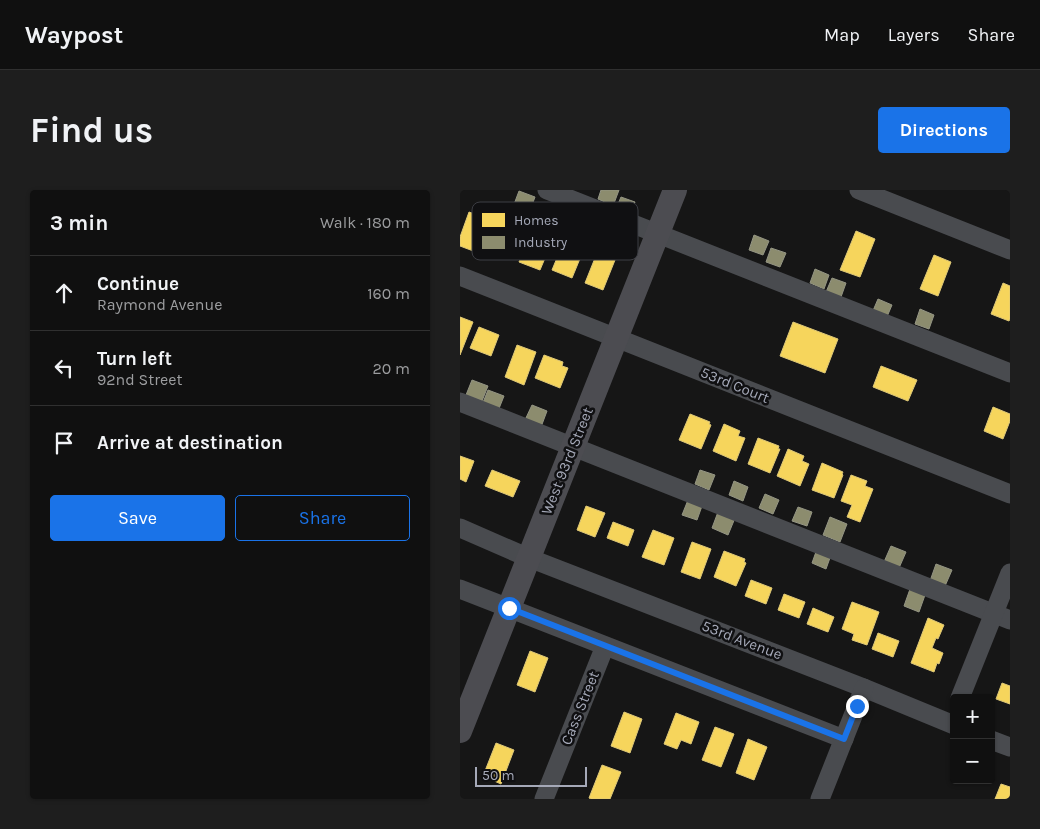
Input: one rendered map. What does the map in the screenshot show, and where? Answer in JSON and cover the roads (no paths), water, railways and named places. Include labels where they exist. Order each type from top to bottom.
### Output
[{"type":"main road","name":"West 93rd Street","points":[[460,731],[674,190]]},
{"type":"street","points":[[547,190],[577,202]]},
{"type":"street","points":[[859,190],[1010,250]]},
{"type":"street","points":[[638,226],[1010,373]]},
{"type":"street","name":"53rd Court","points":[[460,276],[1010,494]]},
{"type":"street","points":[[460,402],[1002,617]]},
{"type":"street","name":"53rd Avenue","points":[[460,528],[529,558],[950,720]]},
{"type":"street","points":[[962,694],[1002,617],[1010,573]]},
{"type":"street","points":[[460,589],[844,739]]},
{"type":"street","name":"Cass Street","points":[[544,799],[605,646]]},
{"type":"street","points":[[826,797],[844,739],[864,688]]},
{"type":"street","points":[[995,741],[1010,747]]}]
